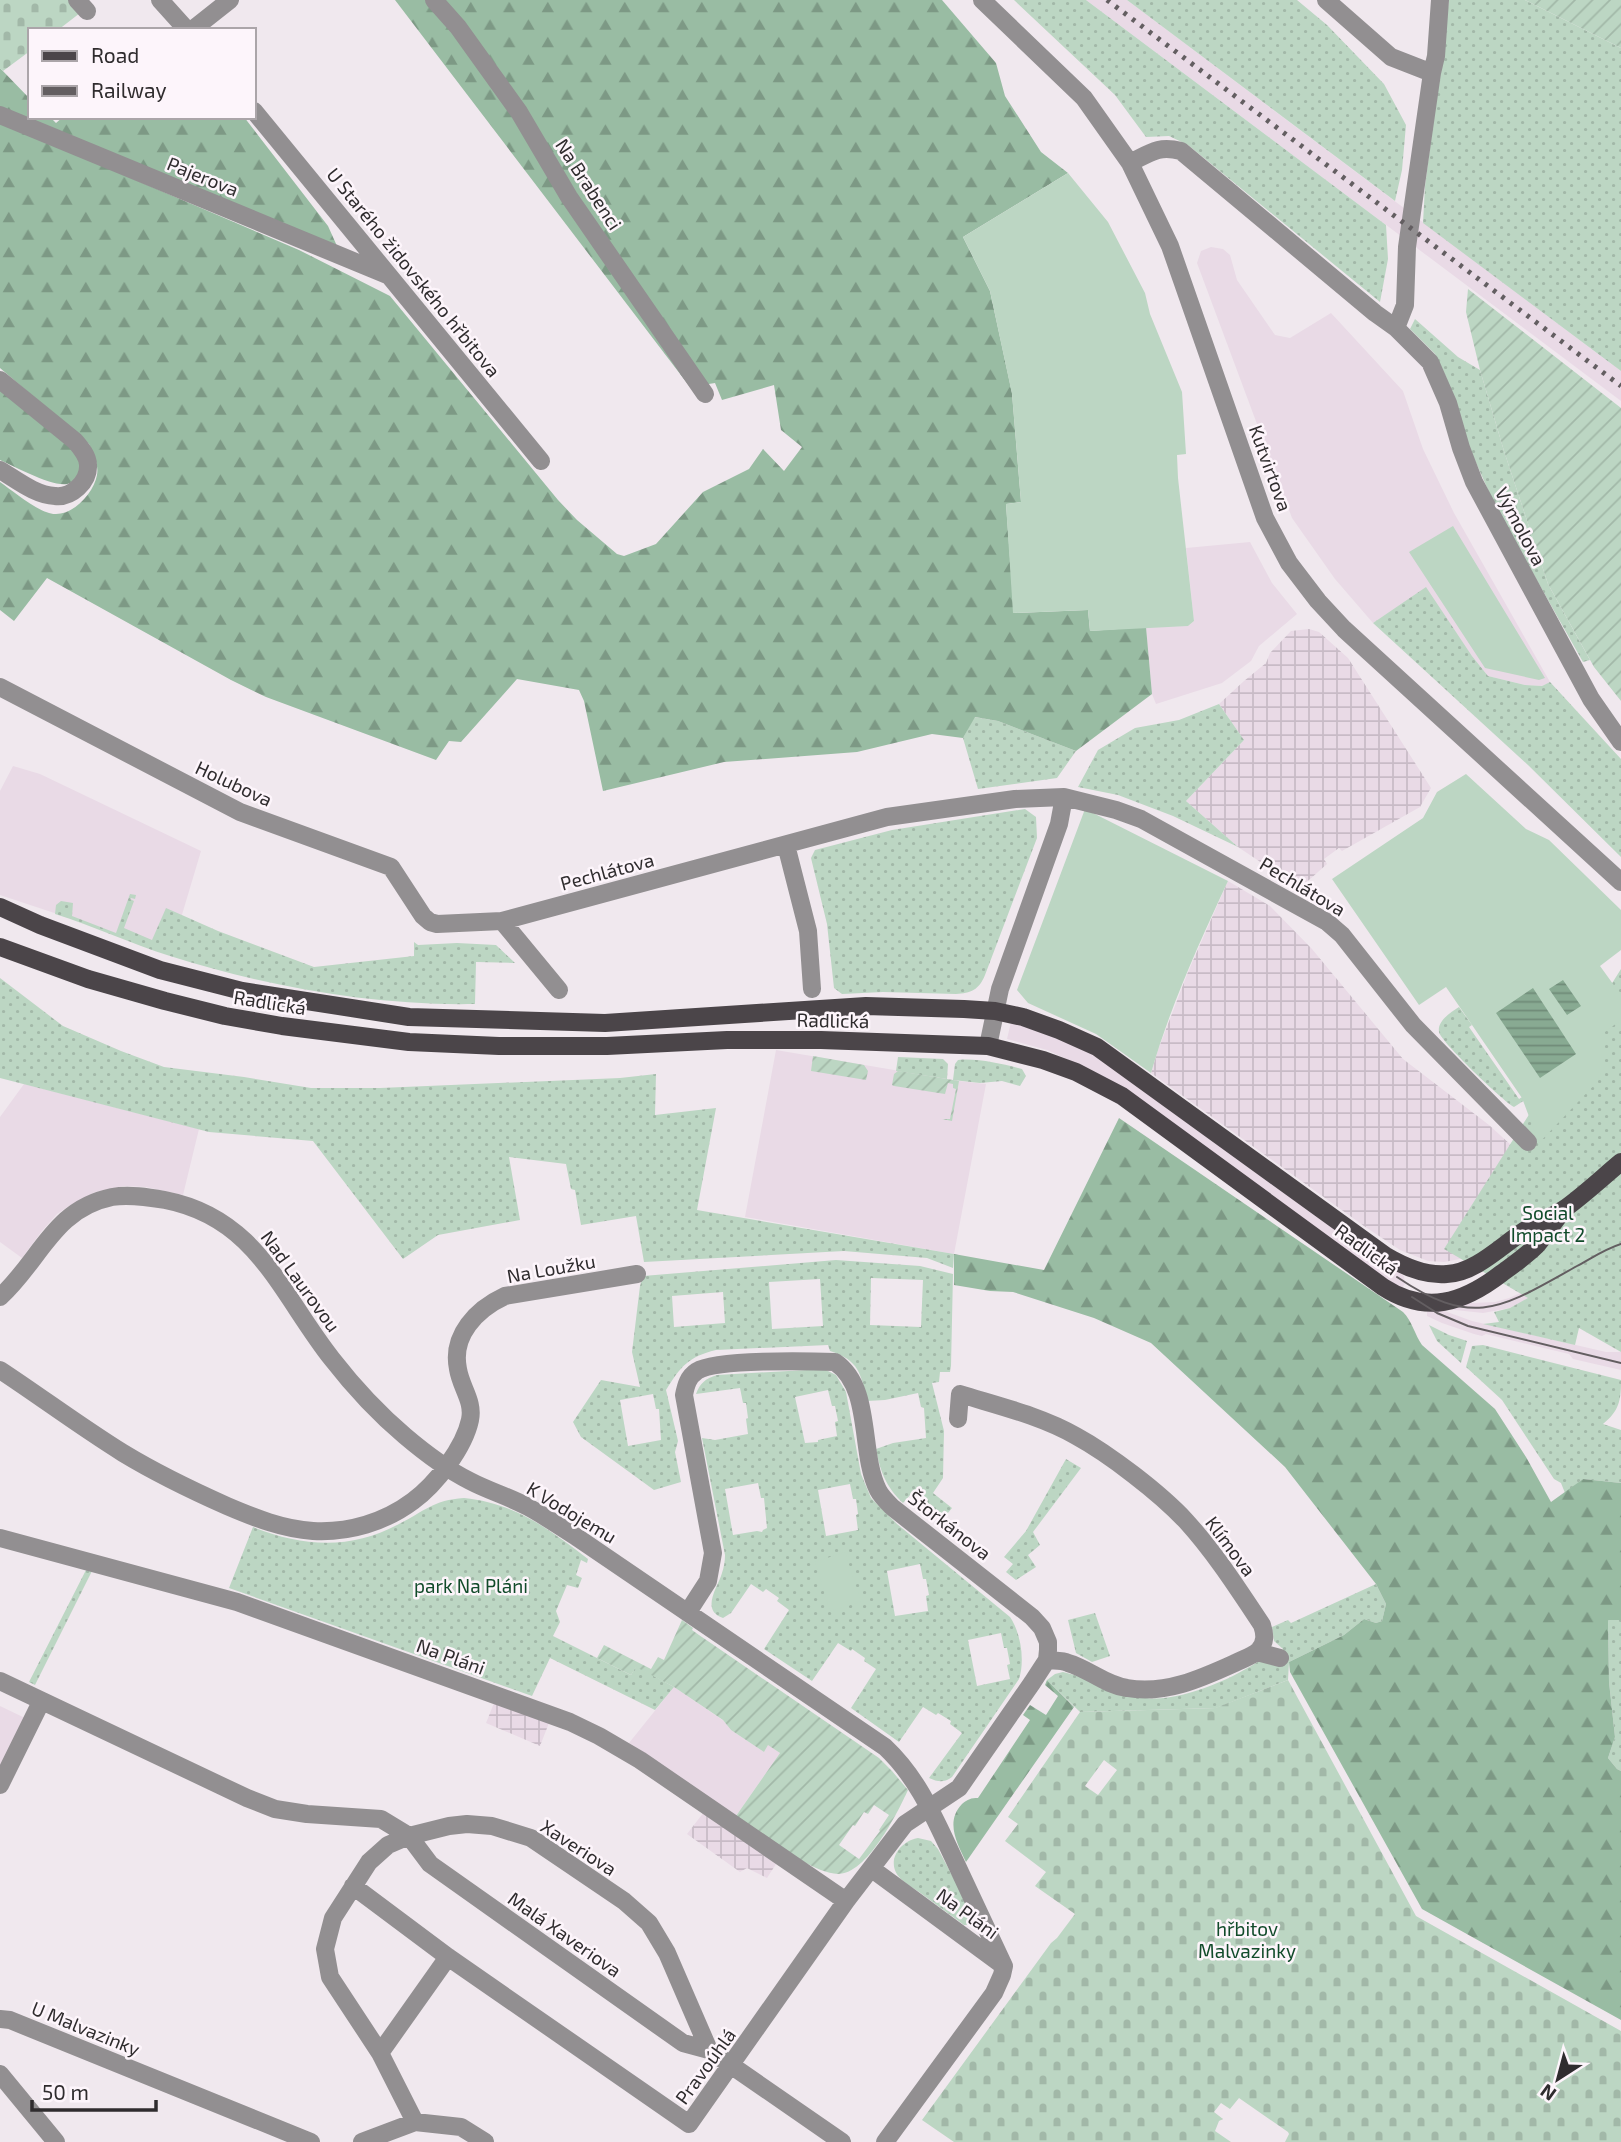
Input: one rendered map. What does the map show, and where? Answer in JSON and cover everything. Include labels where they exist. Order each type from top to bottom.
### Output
[{"type":"main road","name":"Radlická","points":[[0,907],[160,970],[242,991],[409,1017],[605,1023],[866,1006],[995,1011],[1023,1017],[1097,1047],[1386,1256],[1408,1267],[1430,1273],[1444,1275],[1462,1271],[1566,1208],[1621,1162]]},
{"type":"main road","name":"Radlická","points":[[0,947],[88,979],[225,1016],[409,1042],[499,1046],[607,1046],[727,1040],[807,1040],[988,1046],[1043,1060],[1076,1072],[1122,1096],[1383,1287],[1404,1299],[1423,1303],[1451,1301],[1482,1288],[1534,1248],[1566,1208]]},
{"type":"street","points":[[160,0],[185,28]]},
{"type":"street","points":[[195,28],[230,0]]},
{"type":"street","name":"Na Brabenci","points":[[433,0],[457,27],[519,112],[569,197],[705,394]]},
{"type":"street","name":"Kutvirtova","points":[[982,0],[1084,98],[1130,163],[1170,246],[1265,518],[1289,563],[1344,629],[1621,882]]},
{"type":"street","points":[[1326,0],[1391,57],[1432,73]]},
{"type":"street","points":[[1396,328],[1405,305],[1407,247],[1436,56],[1440,0]]},
{"type":"street","name":"U Starého židovského hřbitova","points":[[256,113],[541,461]]},
{"type":"street","name":"Pajerova","points":[[0,115],[390,277]]},
{"type":"street","name":"Výmolova","points":[[1130,163],[1166,147],[1181,151],[1374,313],[1396,328],[1430,362],[1448,403],[1474,482],[1591,699],[1621,743]]},
{"type":"street","points":[[0,380],[75,441],[84,452],[88,465],[80,485],[57,497],[29,488],[0,470]]},
{"type":"street","name":"Holubova","points":[[0,687],[240,812],[391,867],[423,916],[438,924]]},
{"type":"street","points":[[988,1046],[1000,989],[1059,824],[1064,797]]},
{"type":"street","name":"Pechlátova","points":[[438,924],[502,921],[887,817],[1015,799],[1064,797],[1141,819],[1327,922],[1342,935],[1413,1025],[1528,1142]]},
{"type":"street","points":[[786,845],[808,931],[812,989]]},
{"type":"street","points":[[502,921],[559,990]]},
{"type":"street","name":"Nad Laurovou","points":[[0,1297],[15,1284],[56,1228],[81,1208],[112,1197],[128,1196],[184,1204],[222,1221],[258,1253],[332,1359],[403,1434],[446,1468]]},
{"type":"street","name":"Na Loužku","points":[[446,1468],[470,1422],[472,1406],[457,1369],[457,1350],[464,1330],[474,1316],[489,1303],[505,1296],[637,1274]]},
{"type":"street","name":"Štorkánova","points":[[688,1612],[708,1581],[713,1553],[684,1395],[687,1382],[693,1374],[712,1365],[835,1362],[846,1369],[857,1390],[878,1492],[892,1507],[1032,1617],[1042,1628],[1048,1642],[1047,1660]]},
{"type":"street","points":[[0,1370],[122,1452],[163,1476],[264,1522],[311,1531],[331,1531],[377,1521],[404,1508],[429,1489],[446,1468]]},
{"type":"street","name":"Klímova","points":[[958,1419],[960,1394],[1020,1413],[1075,1435],[1123,1469],[1183,1519],[1220,1563],[1262,1625],[1265,1635],[1257,1652]]},
{"type":"street","name":"K Vodojemu","points":[[446,1468],[528,1507],[688,1612],[885,1747],[901,1762],[929,1807],[1004,1966]]},
{"type":"street","name":"Na Pláni","points":[[0,1538],[229,1600],[570,1722],[640,1760],[846,1902]]},
{"type":"street","points":[[929,1807],[959,1788],[1047,1660],[1068,1662],[1104,1681],[1127,1688],[1154,1689],[1176,1686],[1209,1675],[1257,1652],[1280,1658]]},
{"type":"street","points":[[0,1681],[275,1809],[381,1819],[409,1836]]},
{"type":"street","points":[[0,1785],[41,1702]]},
{"type":"street","name":"Pravoúhlá","points":[[353,1886],[448,1957],[690,2124],[846,1902],[905,1824],[929,1807]]},
{"type":"street","name":"Xaveriova","points":[[415,2122],[380,2053],[330,1977],[325,1950],[333,1918],[369,1862],[388,1845],[409,1836],[467,1824],[492,1826],[531,1838],[624,1900],[649,1923],[667,1953],[709,2050]]},
{"type":"street","name":"Malá Xaveriova","points":[[409,1836],[430,1864],[452,1880],[683,2043],[709,2050]]},
{"type":"street","name":"Na Pláni","points":[[872,1869],[1004,1966]]},
{"type":"street","points":[[380,2053],[448,1957]]},
{"type":"street","points":[[885,2142],[994,1993],[1004,1966]]},
{"type":"street","name":"U Malvazinky","points":[[0,2019],[10,2020],[311,2142]]},
{"type":"street","points":[[709,2050],[842,2142]]},
{"type":"street","points":[[0,2074],[56,2142]]},
{"type":"street","points":[[362,2142],[415,2122],[461,2127],[485,2142]]},
{"type":"shaded area","points":[[1086,0],[1127,0],[1621,371],[1621,401]]},
{"type":"shaded area","points":[[1211,247],[1223,249],[1230,255],[1237,280],[1275,335],[1290,338],[1331,313],[1403,391],[1423,449],[1454,513],[1550,682],[1542,686],[1525,685],[1488,676],[1426,588],[1373,623],[1335,579],[1292,518],[1197,263],[1201,251]]},
{"type":"shaded area","points":[[1250,542],[1272,583],[1297,614],[1259,646],[1251,661],[1222,683],[1156,704],[1152,694],[1146,627],[1188,626],[1194,621],[1186,548]]},
{"type":"shaded area","points":[[1309,629],[1319,632],[1348,658],[1431,788],[1420,807],[1342,851],[1339,848],[1324,859],[1327,864],[1298,887],[1238,847],[1186,801],[1244,740],[1219,704],[1266,663],[1270,653],[1291,631]]},
{"type":"shaded area","points":[[13,766],[40,774],[201,851],[181,918],[166,950],[0,895],[0,791]]},
{"type":"shaded area","points":[[1228,881],[1270,906],[1312,949],[1403,1059],[1489,1125],[1546,1177],[1460,1259],[1428,1261],[1400,1250],[1151,1073],[1188,972]]},
{"type":"shaded area","points":[[1563,980],[1581,1006],[1567,1015],[1549,989]]},
{"type":"shaded area","points":[[1533,988],[1576,1054],[1540,1078],[1496,1013]]},
{"type":"shaded area","points":[[1011,1022],[1050,1033],[1090,1050],[1404,1276],[1405,1284],[1400,1290],[1092,1071],[1047,1050],[1007,1039]]},
{"type":"shaded area","points":[[776,1050],[986,1084],[954,1254],[745,1217]]},
{"type":"shaded area","points":[[24,1084],[199,1129],[183,1195],[146,1187],[124,1186],[95,1192],[57,1214],[22,1258],[0,1242],[0,1117]]},
{"type":"shaded area","points":[[1621,1259],[1510,1308],[1483,1313],[1446,1309],[1471,1302],[1495,1302],[1509,1298]]},
{"type":"shaded area","points":[[1439,1309],[1472,1321],[1606,1352],[1621,1352],[1621,1370],[1573,1359],[1569,1354],[1486,1334],[1474,1334],[1427,1316],[1427,1310]]},
{"type":"shaded area","points":[[674,1687],[764,1752],[768,1744],[780,1753],[736,1816],[629,1743]]},
{"type":"shaded area","points":[[494,1703],[549,1723],[540,1746],[486,1723]]},
{"type":"shaded area","points":[[0,1706],[25,1718],[0,1767]]},
{"type":"shaded area","points":[[704,1812],[778,1861],[767,1878],[747,1868],[740,1872],[687,1834]]},
{"type":"green space","points":[[0,0],[69,0],[80,13],[61,28],[28,28],[28,52],[3,71],[0,68]]},
{"type":"green space","points":[[395,0],[942,0],[996,63],[1005,96],[1041,152],[1068,173],[963,237],[990,291],[1012,393],[1021,502],[1006,504],[1014,613],[1088,610],[1090,631],[1146,627],[1152,694],[1076,751],[998,721],[975,717],[963,738],[932,734],[857,752],[724,762],[603,791],[584,701],[579,690],[517,679],[461,742],[449,741],[436,760],[266,697],[47,578],[14,621],[0,610],[0,482],[35,507],[56,514],[70,510],[82,501],[95,482],[97,471],[89,444],[0,368],[0,122],[299,250],[390,296],[558,500],[617,554],[624,556],[656,544],[703,492],[749,469],[763,449],[784,471],[802,447],[781,430],[774,385],[722,400],[715,383],[690,387]]},
{"type":"green space","points":[[1014,0],[1086,0],[1386,225],[1388,259],[1380,302],[1188,145],[1169,136],[1146,137],[1115,95]]},
{"type":"green space","points":[[1127,0],[1297,0],[1327,25],[1384,84],[1406,125],[1402,170],[1395,201]]},
{"type":"green space","points":[[1449,0],[1525,0],[1621,48],[1621,371],[1423,223],[1425,186]]},
{"type":"green space","points":[[1525,0],[1621,0],[1621,48]]},
{"type":"green space","points":[[0,68],[28,97],[28,119],[0,107]]},
{"type":"green space","points":[[29,119],[52,119],[56,123],[61,119],[246,119],[328,226],[337,246]]},
{"type":"green space","points":[[1068,173],[1108,222],[1145,293],[1150,314],[1182,392],[1186,454],[1177,455],[1194,621],[1188,626],[1090,631],[1088,610],[1013,613],[1006,504],[1021,502],[1012,394],[990,291],[963,237]]},
{"type":"green space","points":[[1468,289],[1621,408],[1621,701],[1594,667],[1548,584],[1480,370],[1466,312]]},
{"type":"green space","points":[[1415,319],[1458,357],[1480,370],[1548,584],[1590,660],[1583,662],[1509,531],[1469,447],[1446,377],[1435,354],[1410,329]]},
{"type":"green space","points":[[0,387],[74,449],[80,458],[79,476],[72,482],[64,484],[46,480],[0,460]]},
{"type":"green space","points":[[1453,526],[1545,678],[1539,680],[1485,668],[1409,552]]},
{"type":"green space","points":[[1426,587],[1488,676],[1525,685],[1542,686],[1550,682],[1621,759],[1621,857],[1528,765],[1373,623]]},
{"type":"green space","points":[[1219,704],[1244,740],[1186,801],[1238,847],[1173,816],[1118,795],[1078,787],[1098,750],[1135,728],[1179,720]]},
{"type":"green space","points":[[974,717],[998,721],[1076,751],[1057,778],[978,789],[963,738]]},
{"type":"green space","points":[[1466,774],[1526,829],[1549,840],[1621,910],[1621,950],[1600,966],[1621,995],[1621,1020],[1602,1034],[1602,1071],[1597,1082],[1539,1143],[1522,1098],[1446,987],[1419,1005],[1332,879],[1423,818],[1437,792]]},
{"type":"green space","points":[[1025,809],[1036,817],[1037,838],[983,980],[977,987],[970,992],[956,994],[842,994],[834,988],[827,924],[811,858],[815,850],[892,830]]},
{"type":"green space","points":[[1085,809],[1228,881],[1176,1000],[1151,1073],[1096,1034],[1028,1003],[1017,990]]},
{"type":"green space","points":[[130,894],[136,895],[135,899],[130,899],[134,901],[124,928],[152,940],[166,908],[218,931],[314,967],[414,956],[414,942],[418,945],[496,945],[515,963],[476,962],[475,1004],[360,998],[283,985],[207,967],[55,914],[56,905],[61,901],[73,903],[72,916],[116,933]]},
{"type":"green space","name":"Social Impact 2","points":[[1621,969],[1621,1352],[1579,1328],[1575,1345],[1483,1324],[1499,1322],[1494,1312],[1510,1308],[1528,1298],[1444,1249],[1547,1086],[1514,1107],[1460,1058],[1442,1038],[1439,1028],[1445,1017],[1459,1007],[1472,1025],[1469,1027],[1519,1099],[1545,1082],[1548,1085]]},
{"type":"green space","points":[[0,978],[63,1026],[164,1067],[311,1088],[380,1088],[620,1078],[656,1074],[655,1115],[716,1108],[697,1210],[954,1254],[953,1268],[927,1258],[844,1251],[644,1262],[636,1216],[581,1225],[575,1190],[571,1189],[566,1164],[509,1157],[520,1220],[438,1235],[403,1259],[313,1141],[209,1132],[0,1078]]},
{"type":"green space","points":[[813,1056],[864,1065],[868,1071],[866,1080],[811,1071]]},
{"type":"green space","points":[[898,1057],[943,1059],[948,1064],[947,1079],[896,1071]]},
{"type":"green space","points":[[958,1060],[1006,1065],[1022,1069],[1026,1076],[1020,1086],[1002,1081],[980,1083],[953,1080]]},
{"type":"green space","points":[[898,1071],[959,1081],[952,1121],[942,1119],[950,1119],[956,1089],[953,1084],[948,1083],[945,1094],[894,1086],[894,1074]]},
{"type":"green space","points":[[1119,1118],[1403,1312],[1422,1345],[1495,1409],[1551,1502],[1583,1479],[1621,1483],[1621,1620],[1608,1620],[1609,1682],[1615,1737],[1608,1758],[1621,1771],[1621,2020],[1422,1909],[1290,1672],[1289,1662],[1344,1635],[1364,1619],[1376,1623],[1382,1621],[1386,1604],[1376,1584],[1285,1467],[1151,1343],[1094,1318],[1013,1292],[954,1285],[954,1254],[1044,1270]]},
{"type":"green space","points":[[836,1260],[920,1266],[953,1274],[950,1372],[940,1372],[939,1382],[932,1383],[944,1431],[943,1478],[933,1493],[952,1508],[943,1519],[911,1494],[903,1503],[888,1485],[880,1464],[876,1449],[893,1443],[926,1438],[924,1408],[921,1407],[918,1393],[867,1401],[857,1369],[847,1359],[830,1351],[828,1345],[716,1350],[698,1356],[686,1364],[666,1390],[678,1441],[675,1452],[681,1482],[654,1490],[581,1437],[573,1422],[601,1380],[640,1387],[632,1352],[643,1276]],"holes":[[[871,1278],[923,1280],[921,1327],[870,1325]],[[820,1279],[823,1326],[772,1329],[769,1282]],[[723,1292],[725,1323],[674,1327],[672,1296]],[[653,1394],[656,1409],[659,1409],[661,1440],[628,1446],[620,1400]]]},
{"type":"green space","points":[[1429,1325],[1467,1341],[1461,1363],[1437,1341]]},
{"type":"green space","points":[[1483,1345],[1621,1380],[1618,1405],[1613,1415],[1603,1424],[1621,1430],[1621,1483],[1583,1479],[1565,1493],[1561,1483],[1554,1479],[1502,1400],[1466,1367],[1472,1346]]},
{"type":"green space","points":[[824,1369],[836,1375],[846,1392],[861,1474],[871,1498],[897,1524],[1010,1617],[1019,1639],[1022,1656],[1019,1679],[949,1779],[941,1781],[929,1778],[962,1733],[950,1724],[951,1721],[923,1707],[899,1742],[851,1708],[876,1669],[864,1661],[865,1658],[838,1643],[812,1681],[764,1649],[789,1610],[777,1601],[779,1598],[766,1589],[763,1592],[751,1584],[731,1613],[723,1618],[713,1610],[712,1598],[723,1571],[725,1555],[702,1438],[715,1440],[748,1434],[746,1403],[743,1403],[740,1388],[696,1394],[704,1382],[717,1375]],"holes":[[[828,1390],[838,1421],[835,1422],[837,1436],[805,1443],[795,1397]],[[758,1483],[761,1498],[764,1498],[767,1528],[762,1532],[733,1535],[725,1489]],[[850,1484],[853,1499],[856,1499],[858,1530],[826,1536],[818,1490]],[[920,1564],[929,1595],[926,1596],[928,1611],[895,1616],[887,1571]],[[1001,1633],[1004,1648],[1007,1648],[1010,1679],[977,1686],[968,1640]]]},
{"type":"green space","points":[[1066,1459],[1081,1468],[1033,1532],[1040,1545],[1028,1555],[1036,1567],[1016,1580],[1006,1572],[1013,1564],[1004,1557],[1026,1531]]},
{"type":"green space","name":"park Na Pláni","points":[[464,1498],[499,1505],[530,1519],[588,1559],[587,1563],[581,1560],[576,1575],[582,1578],[578,1588],[567,1585],[556,1611],[560,1622],[553,1636],[631,1675],[636,1666],[674,1687],[655,1710],[550,1658],[532,1696],[229,1588],[253,1527],[290,1539],[345,1542],[381,1532],[437,1504]]},
{"type":"green space","points":[[845,1552],[861,1602],[830,1611],[815,1562]]},
{"type":"green space","points":[[86,1570],[92,1571],[35,1685],[29,1682]]},
{"type":"green space","points":[[1376,1584],[1386,1604],[1382,1621],[1376,1623],[1364,1619],[1344,1635],[1289,1662],[1288,1680],[1216,1708],[1080,1712],[1047,1680],[1063,1672],[1140,1697],[1186,1694],[1220,1682],[1262,1659],[1278,1662],[1283,1649],[1274,1641],[1272,1627],[1288,1620],[1291,1623]]},
{"type":"green space","points":[[1095,1613],[1110,1656],[1092,1662],[1076,1653],[1068,1620]]},
{"type":"green space","points":[[682,1620],[699,1635],[879,1758],[908,1790],[897,1813],[870,1854],[849,1871],[838,1874],[826,1872],[799,1859],[736,1816],[780,1753],[768,1745],[764,1752],[674,1687],[636,1667],[631,1675],[597,1658],[604,1645],[651,1669],[658,1657],[664,1660]],"holes":[[[874,1805],[889,1815],[859,1859],[839,1845],[864,1812],[868,1814]]]},
{"type":"green space","points":[[1608,1620],[1621,1620],[1621,1771],[1608,1758],[1615,1737],[1609,1682]]},
{"type":"green space","points":[[1047,1680],[1074,1707],[966,1862],[954,1833],[957,1811],[966,1801],[978,1798],[1030,1720],[1023,1715],[1030,1705],[1046,1715],[1058,1696],[1045,1685]]},
{"type":"green space","name":"hřbitov Malvazinky","points":[[1288,1680],[1416,1916],[1621,2031],[1621,2142],[1285,2142],[1288,2132],[1239,2098],[1230,2109],[1221,2103],[1214,2112],[1223,2119],[1219,2121],[1215,2131],[1231,2142],[954,2142],[922,2120],[1075,1914],[1035,1886],[1046,1872],[1005,1841],[1018,1824],[1008,1817],[1080,1712],[1215,1708]],"holes":[[[1104,1760],[1117,1770],[1098,1795],[1085,1786]]]},
{"type":"green space","points":[[918,1838],[931,1841],[938,1849],[974,1916],[970,1925],[964,1925],[905,1883],[896,1872],[896,1853],[905,1843]]},
{"type":"tram line","points":[[1397,1277],[1448,1303],[1469,1308],[1488,1307],[1529,1292],[1621,1244]]},
{"type":"tram line","points":[[1412,1297],[1437,1313],[1468,1326],[1621,1363]]},
{"type":"railway","points":[[1107,0],[1621,386]]}]
